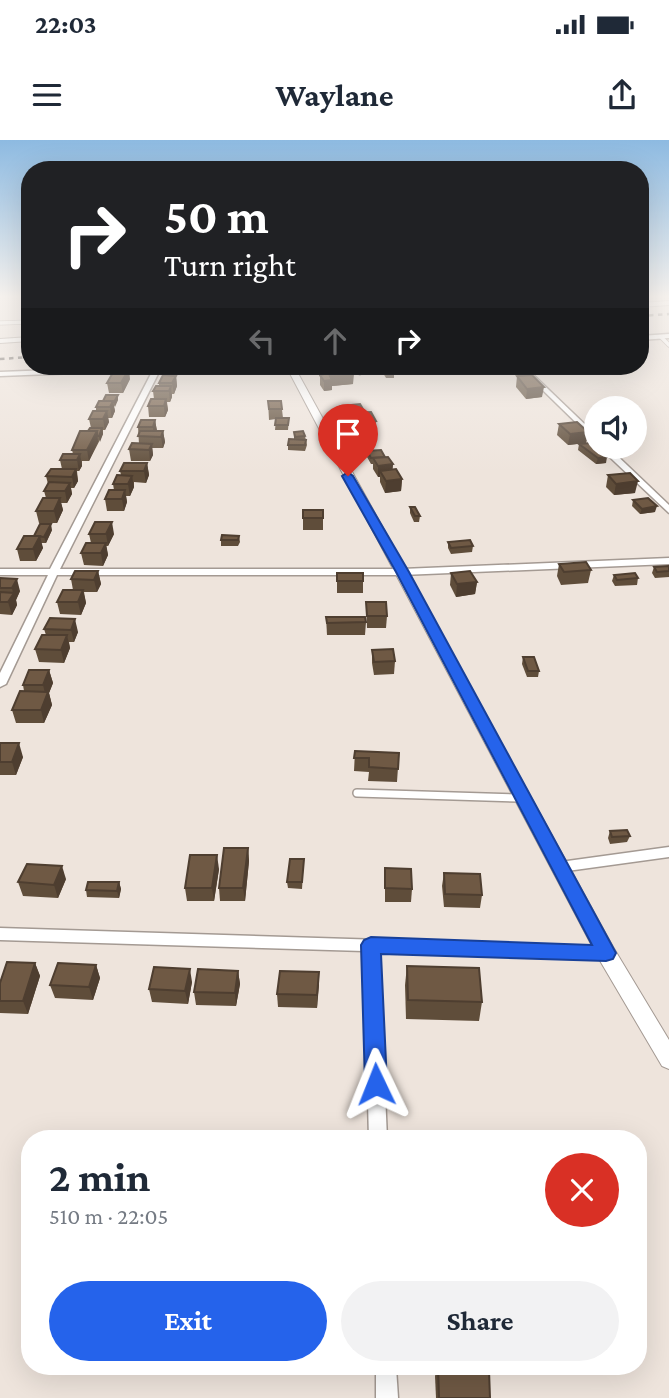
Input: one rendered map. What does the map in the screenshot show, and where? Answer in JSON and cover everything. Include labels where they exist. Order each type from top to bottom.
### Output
[{"type":"street","points":[[0,374],[21,373]]},
{"type":"street","points":[[0,684],[154,375]]},
{"type":"street","points":[[294,375],[606,953],[669,1059]]},
{"type":"street","points":[[530,375],[584,428]]},
{"type":"street","points":[[616,459],[669,510]]},
{"type":"street","points":[[0,572],[402,572],[669,561]]},
{"type":"street","points":[[559,867],[669,852]]},
{"type":"street","points":[[0,934],[606,953]]},
{"type":"street","points":[[371,945],[378,1130]]},
{"type":"street","points":[[386,1375],[387,1398]]},
{"type":"lane","points":[[357,793],[523,798]]},
{"type":"building","points":[[112,375],[126,375],[121,383],[107,383]]},
{"type":"building","points":[[163,375],[176,376],[172,383],[159,383]]},
{"type":"building","points":[[320,375],[342,375],[330,376],[332,380],[324,381]]},
{"type":"building","points":[[532,375],[544,387],[527,389],[517,376]]},
{"type":"building","points":[[156,386],[171,386],[169,391],[153,391]]},
{"type":"building","points":[[106,395],[118,395],[112,402],[103,401]]},
{"type":"building","points":[[151,399],[166,399],[164,406],[148,406]]},
{"type":"building","points":[[99,401],[113,401],[110,407],[96,407]]},
{"type":"building","points":[[268,401],[281,401],[282,409],[269,409]]},
{"type":"building","points":[[360,404],[363,409],[344,410],[341,406]]},
{"type":"building","points":[[93,411],[107,411],[103,419],[89,419]]},
{"type":"building","points":[[371,412],[376,421],[354,422],[350,413]]},
{"type":"building","points":[[276,418],[289,418],[288,425],[275,425]]},
{"type":"building","points":[[141,420],[155,420],[153,427],[138,427]]},
{"type":"building","points":[[577,422],[584,428],[584,432],[570,434],[559,424]]},
{"type":"building","points":[[371,427],[374,432],[357,434],[354,428]]},
{"type":"building","points":[[90,428],[102,428],[99,436],[97,431],[88,431]]},
{"type":"building","points":[[80,431],[97,431],[87,450],[72,450]]},
{"type":"building","points":[[140,431],[163,431],[161,437],[138,436]]},
{"type":"building","points":[[303,431],[305,436],[295,437],[294,432]]},
{"type":"building","points":[[289,439],[306,440],[305,445],[288,445]]},
{"type":"building","points":[[132,443],[152,444],[149,450],[129,449]]},
{"type":"building","points":[[381,450],[385,457],[371,458],[367,451]]},
{"type":"building","points":[[63,454],[80,454],[77,460],[60,460]]},
{"type":"building","points":[[388,457],[393,464],[378,466],[373,458]]},
{"type":"building","points":[[124,463],[147,463],[144,471],[120,471]]},
{"type":"building","points":[[51,469],[76,469],[72,477],[46,476]]},
{"type":"building","points":[[396,469],[402,479],[386,481],[380,471]]},
{"type":"building","points":[[630,473],[638,481],[616,484],[608,475]]},
{"type":"building","points":[[117,475],[132,476],[128,484],[113,484]]},
{"type":"building","points":[[49,482],[70,483],[65,491],[44,491]]},
{"type":"building","points":[[109,490],[125,490],[122,499],[105,499]]},
{"type":"building","points":[[43,498],[60,498],[54,511],[36,511]]},
{"type":"building","points":[[648,498],[657,506],[642,509],[633,500]]},
{"type":"building","points":[[410,507],[415,507],[420,516],[415,516]]},
{"type":"building","points":[[303,510],[323,510],[323,518],[303,518]]},
{"type":"building","points":[[95,522],[112,522],[106,534],[89,534]]},
{"type":"building","points":[[40,524],[51,524],[44,537],[34,536]]},
{"type":"building","points":[[222,535],[239,536],[238,540],[221,540]]},
{"type":"building","points":[[24,536],[40,536],[33,549],[17,549]]},
{"type":"building","points":[[470,540],[473,546],[451,548],[448,542]]},
{"type":"building","points":[[86,543],[106,543],[101,553],[81,553]]},
{"type":"building","points":[[586,562],[591,570],[564,572],[559,564]]},
{"type":"building","points":[[669,566],[669,571],[657,572],[654,567]]},
{"type":"building","points":[[75,571],[98,571],[94,580],[71,579]]},
{"type":"building","points":[[470,571],[477,582],[457,584],[451,573]]},
{"type":"building","points":[[337,573],[363,573],[363,581],[337,581]]},
{"type":"building","points":[[635,573],[638,578],[617,580],[614,575]]},
{"type":"building","points":[[0,578],[17,579],[12,588],[0,588]]},
{"type":"building","points":[[63,590],[83,590],[78,602],[57,602]]},
{"type":"building","points":[[0,592],[14,593],[8,602],[0,602]]},
{"type":"building","points":[[366,602],[386,602],[387,616],[367,616]]},
{"type":"building","points":[[326,617],[365,617],[366,622],[327,623]]},
{"type":"building","points":[[50,618],[75,619],[71,630],[44,629]]},
{"type":"building","points":[[42,635],[67,635],[61,650],[35,649]]},
{"type":"building","points":[[393,649],[395,661],[374,662],[372,650]]},
{"type":"building","points":[[523,657],[534,657],[539,671],[528,671]]},
{"type":"building","points":[[29,670],[49,670],[43,685],[23,685]]},
{"type":"building","points":[[20,691],[48,692],[41,710],[12,710]]},
{"type":"building","points":[[0,743],[19,743],[12,762],[0,762]]},
{"type":"building","points":[[355,751],[399,753],[398,769],[369,767],[369,758],[354,758]]},
{"type":"building","points":[[627,830],[630,836],[612,837],[610,831]]},
{"type":"building","points":[[224,848],[248,848],[243,888],[219,888]]},
{"type":"building","points":[[190,855],[217,855],[212,888],[185,888]]},
{"type":"building","points":[[290,859],[304,859],[302,882],[287,882]]},
{"type":"building","points":[[27,864],[62,866],[54,885],[18,882]]},
{"type":"building","points":[[385,868],[411,869],[412,889],[385,888]]},
{"type":"building","points":[[444,873],[480,874],[482,895],[445,894]]},
{"type":"building","points":[[88,882],[119,882],[117,891],[86,890]]},
{"type":"building","points":[[7,962],[35,963],[23,1001],[0,1001],[0,983]]},
{"type":"building","points":[[58,963],[96,965],[89,987],[50,985]]},
{"type":"building","points":[[407,966],[479,968],[482,1002],[408,1000]]},
{"type":"building","points":[[154,967],[190,969],[185,991],[149,989]]},
{"type":"building","points":[[198,969],[238,971],[235,993],[194,992]]},
{"type":"building","points":[[280,971],[319,972],[317,995],[277,994]]},
{"type":"building","points":[[438,1375],[489,1375],[490,1398],[439,1398]]},
{"type":"railway","points":[[0,359],[21,358]]},
{"type":"route","points":[[348,476],[606,953],[371,945],[376,1084]]}]
